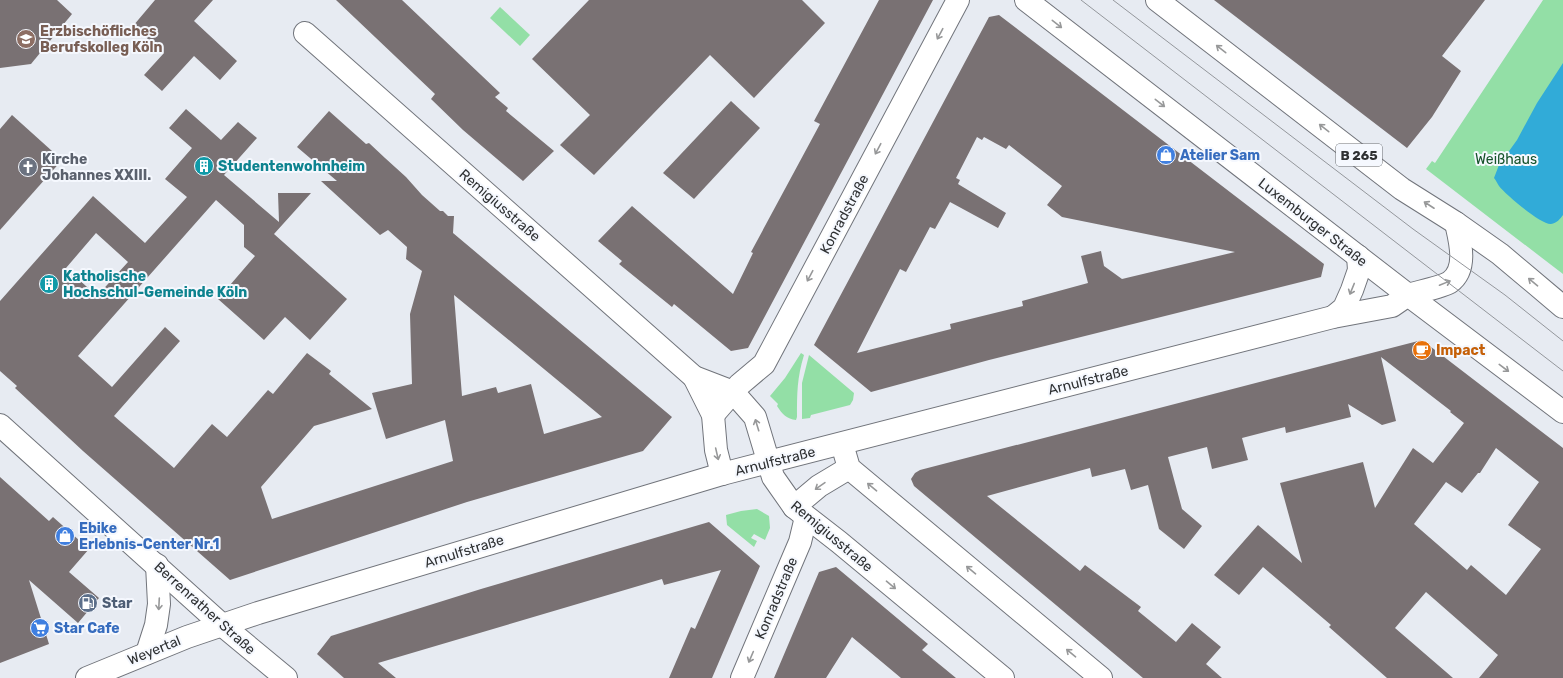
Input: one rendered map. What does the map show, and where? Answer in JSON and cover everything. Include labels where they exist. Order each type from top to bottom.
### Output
[{"type":"street","name":"Konradstraße","points":[[713,415],[739,385],[764,364],[958,0]]},
{"type":"street","name":"Luxemburger Straße","points":[[1026,0],[1408,295],[1563,412]]},
{"type":"street","name":"B 265","points":[[1157,0],[1402,189],[1456,223],[1500,254],[1563,307]]},
{"type":"street","name":"Remigiusstraße","points":[[305,32],[694,377],[733,392],[755,417],[773,477],[800,512],[839,542],[1003,678]]},
{"type":"street","name":"Arnulfstraße","points":[[222,625],[722,474],[1333,318],[1392,306],[1408,295],[1449,283],[1456,276],[1461,264],[1461,250],[1456,223]]},
{"type":"street","points":[[1333,318],[1344,308],[1352,290],[1359,270],[1358,256]]},
{"type":"street","name":"Remigiusstraße","points":[[694,377],[713,415],[716,450],[722,474]]},
{"type":"street","name":"Berrenrather Straße","points":[[0,425],[222,625],[286,678]]},
{"type":"street","points":[[842,444],[849,468],[1101,678]]},
{"type":"street","points":[[800,512],[819,486],[849,468]]},
{"type":"street","name":"Konradstraße","points":[[742,678],[800,542],[800,512]]},
{"type":"street","points":[[147,653],[156,625],[159,604],[157,565]]},
{"type":"street","name":"Weyertal","points":[[87,678],[187,637],[222,625]]},
{"type":"green space","name":"Weißhaus","points":[[1543,0],[1563,0],[1563,274],[1426,169],[1432,161],[1435,163]]},
{"type":"green space","points":[[500,7],[530,35],[520,46],[490,18]]},
{"type":"green space","points":[[801,353],[804,355],[797,393],[796,420],[790,419],[783,414],[777,406],[778,404],[770,396],[785,378]]},
{"type":"green space","points":[[809,355],[854,393],[853,400],[850,405],[811,415],[810,418],[802,419],[802,383]]},
{"type":"green space","points":[[757,509],[769,516],[770,528],[765,540],[754,534],[751,538],[757,541],[754,547],[727,525],[726,515]]},
{"type":"water","points":[[1563,63],[1563,215],[1557,222],[1551,224],[1540,220],[1515,202],[1499,186],[1494,178],[1499,165],[1517,140],[1537,103]]},
{"type":"building","name":"Erzbischöfliches Berufskolleg Köln","points":[[0,0],[57,0],[72,14],[31,64],[0,68]]},
{"type":"building","points":[[155,0],[213,0],[194,21],[237,61],[220,80],[194,56],[162,91],[144,75],[164,53],[133,26]]},
{"type":"building","points":[[336,0],[402,0],[500,93],[495,97],[508,108],[506,111],[554,151],[523,181],[463,130],[431,99],[435,94]]},
{"type":"building","points":[[589,0],[802,0],[825,23],[754,98],[710,55],[594,175],[560,145],[590,115],[532,59]]},
{"type":"building","points":[[879,0],[933,0],[748,348],[731,351],[674,304],[672,307],[619,264],[622,261],[598,241],[632,206],[733,294],[753,253],[751,252],[820,124],[814,121]]},
{"type":"building","points":[[1214,0],[1485,0],[1442,56],[1461,71],[1432,117],[1407,148]]},
{"type":"building","points":[[999,15],[1324,264],[1321,277],[989,360],[871,392],[814,345],[989,17]],"holes":[[[977,137],[982,140],[984,137],[1006,149],[1009,145],[1062,186],[1047,205],[1062,217],[1235,252],[1122,279],[1104,266],[1101,251],[1081,256],[1088,283],[1022,301],[1023,306],[950,324],[951,329],[857,353],[900,269],[906,272],[930,227],[935,229],[950,202],[998,228],[1006,213],[958,184],[960,180],[956,178]]]},
{"type":"building","points":[[731,101],[760,128],[694,199],[663,173]]},
{"type":"building","points":[[186,109],[221,140],[238,122],[257,138],[224,175],[279,222],[278,193],[311,193],[274,234],[347,299],[310,340],[285,317],[264,340],[218,299],[255,256],[244,247],[244,225],[216,200],[78,356],[112,387],[165,327],[180,341],[114,416],[174,468],[212,424],[227,437],[268,390],[273,394],[307,353],[331,371],[329,374],[372,409],[314,426],[261,487],[272,519],[453,461],[445,420],[386,439],[372,393],[412,384],[410,314],[422,271],[406,259],[407,247],[388,230],[380,235],[321,181],[337,181],[297,147],[329,111],[366,144],[369,143],[440,211],[443,211],[448,216],[454,216],[453,233],[672,417],[643,451],[467,502],[230,580],[83,451],[15,388],[17,386],[0,371],[0,301],[93,196],[145,243],[187,197],[165,179],[192,148],[169,128]],"holes":[[[96,233],[128,262],[97,296],[66,268]],[[454,295],[521,350],[602,417],[544,434],[531,384],[498,393],[496,387],[462,396]]]},
{"type":"building","name":"Kirche Johannes XXIII.","points":[[12,115],[62,160],[0,230],[0,129]]},
{"type":"building","points":[[1422,340],[1563,448],[1563,678],[1479,678],[1498,655],[1426,592],[1395,628],[1453,678],[1387,678],[1329,627],[1331,625],[1263,567],[1239,595],[1214,575],[1258,525],[1302,563],[1280,483],[1363,462],[1375,508],[1413,448],[1433,463],[1464,423],[1450,412],[1451,411],[1381,357],[1396,421],[1382,425],[1348,404],[1351,417],[1286,433],[1285,427],[1242,438],[1248,460],[1212,469],[1207,447],[1168,457],[1182,509],[1202,526],[1184,549],[1159,529],[1148,485],[1131,490],[1125,469],[1092,477],[1090,468],[987,496],[1080,571],[1085,565],[1141,607],[1138,611],[1176,642],[1192,623],[1221,647],[1206,664],[1222,678],[1143,678],[914,486],[911,479],[915,473],[920,470]],"holes":[[[1496,448],[1539,482],[1508,525],[1541,549],[1506,595],[1471,565],[1467,570],[1414,524],[1446,482],[1462,493],[1478,473],[1480,473]]]},
{"type":"building","points":[[0,477],[49,521],[53,517],[89,549],[69,572],[99,598],[78,623],[29,580],[49,644],[0,663]]},
{"type":"building","points":[[709,522],[760,566],[712,678],[669,678],[691,627],[695,629],[721,570],[664,585],[662,579],[378,663],[396,678],[344,678],[317,654],[331,636],[481,589]]},
{"type":"building","points":[[836,567],[928,644],[922,650],[956,678],[901,678],[852,637],[826,678],[774,678],[819,572]]},
{"type":"tram line","points":[[1081,0],[1563,371]]},
{"type":"tram line","points":[[1113,0],[1413,229],[1505,295],[1563,341]]},
{"type":"place","name":"Erzbischöfliches Berufskolleg Köln","points":[[26,39]]},
{"type":"place","name":"Atelier Sam","points":[[1166,155]]},
{"type":"place","name":"Studentenwohnheim","points":[[204,166]]},
{"type":"place","name":"Kirche Johannes XXIII.","points":[[28,167]]},
{"type":"place","name":"Katholische Hochschul-Gemeinde Köln","points":[[49,284]]},
{"type":"place","name":"Impact","points":[[1422,350]]},
{"type":"place","name":"Ebike Erlebnis-Center Nr.1","points":[[65,536]]},
{"type":"place","name":"Star","points":[[88,603]]},
{"type":"place","name":"Star Cafe","points":[[40,628]]}]
